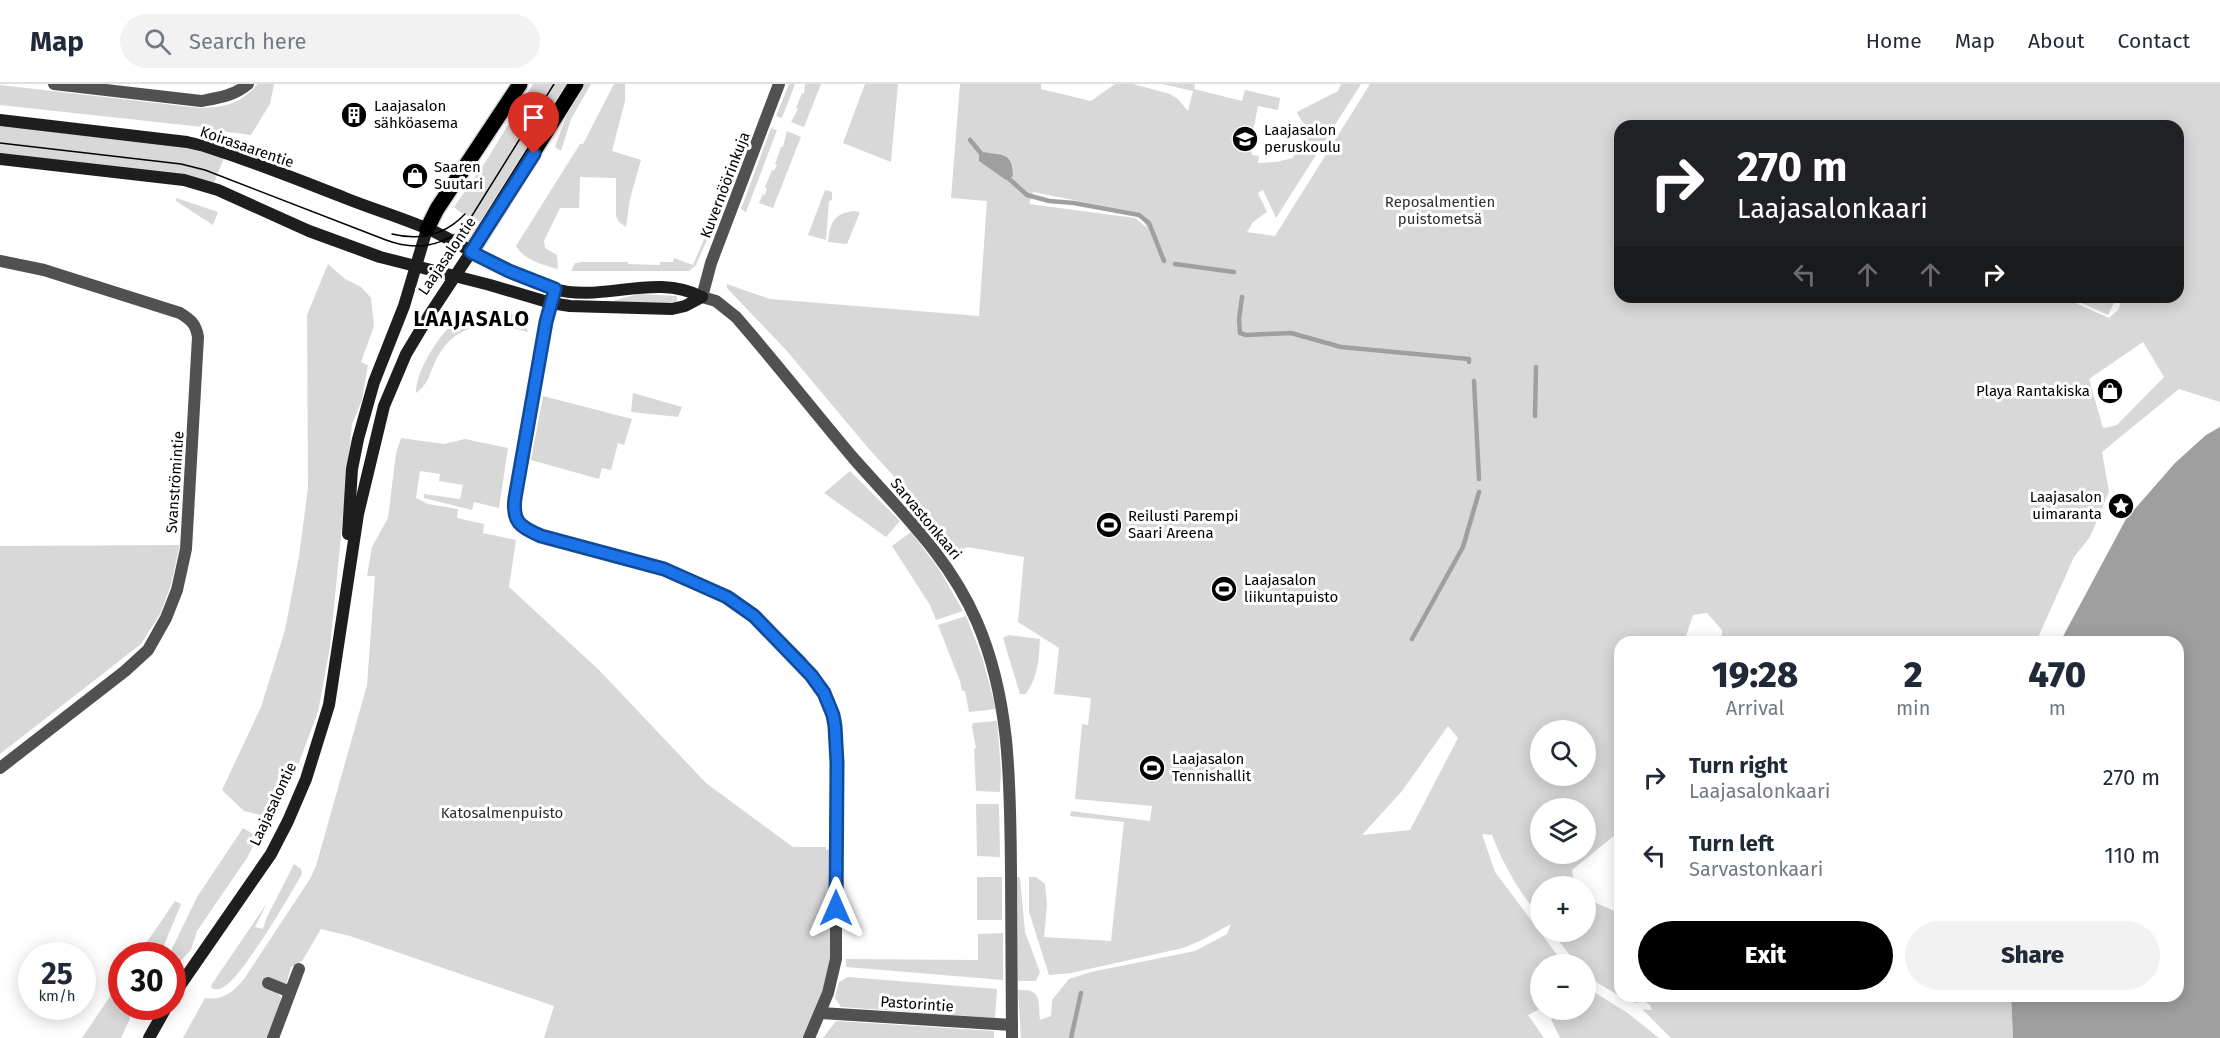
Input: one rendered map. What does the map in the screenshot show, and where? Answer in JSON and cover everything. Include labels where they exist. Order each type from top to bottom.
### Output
[{"type":"main road","name":"Laajasalontie","points":[[344,601],[351,488],[358,439],[374,382],[401,315],[427,229],[437,209],[520,84]]},
{"type":"main road","name":"Laajasalontie","points":[[186,977],[270,854],[306,779],[330,705],[358,514],[384,406],[406,354],[576,84]]},
{"type":"main road","name":"Koirasaarentie","points":[[0,120],[187,142],[204,146],[427,229],[471,252]]},
{"type":"main road","points":[[0,159],[184,180],[201,184],[245,201],[309,231],[380,257],[550,303],[570,306],[672,309],[685,306],[702,297]]},
{"type":"main road","name":"Sarvastonkaari","points":[[471,252],[509,271],[555,289],[571,292],[610,291],[634,287],[680,288],[702,297]]},
{"type":"main road","points":[[148,1038],[159,1020]]},
{"type":"street","points":[[54,84],[201,101],[225,97],[248,84]]},
{"type":"street","name":"Kuvernöörinkuja","points":[[702,297],[711,263],[779,84]]},
{"type":"street","name":"Svanströmintie","points":[[0,261],[44,270],[180,313],[193,322],[198,337],[186,549],[177,590],[166,618],[148,650],[133,664],[0,768]]},
{"type":"street","points":[[555,289],[543,334],[515,498],[515,516],[518,523],[541,536],[664,569],[727,597],[754,616],[801,662],[824,693],[833,715],[837,763],[836,959],[835,971],[821,1013],[809,1038]]},
{"type":"street","name":"Sarvastonkaari","points":[[702,297],[716,301],[736,317],[849,452],[931,544],[948,568],[976,619],[995,672],[1006,728],[1009,758],[1012,1038]]},
{"type":"street","points":[[273,1038],[299,969]]},
{"type":"street","points":[[268,983],[290,992]]},
{"type":"street","name":"Pastorintie","points":[[821,1013],[1012,1025]]},
{"type":"green space","points":[[258,84],[274,84],[270,104],[251,135],[212,128],[0,105],[0,85],[200,108],[232,103],[245,96]]},
{"type":"green space","points":[[533,84],[567,84],[481,222],[454,207],[486,161]]},
{"type":"green space","points":[[585,84],[591,84],[571,119],[561,151],[555,147],[567,114]]},
{"type":"green space","points":[[614,84],[625,84],[625,101],[612,151],[641,160],[630,199],[626,227],[619,222],[616,216],[616,178],[580,177],[579,208],[560,208],[544,241],[545,248],[557,255],[558,269],[546,266],[524,255],[516,246],[580,144],[583,144]]},
{"type":"green space","points":[[789,84],[795,84],[782,118],[776,116]]},
{"type":"green space","points":[[805,84],[821,84],[804,127],[791,122],[798,109],[796,108],[802,93],[804,94]]},
{"type":"green space","points":[[865,84],[898,84],[891,162],[843,143]]},
{"type":"green space","name":"Reposalmentien puistometsä","points":[[960,84],[1041,84],[1041,89],[1091,101],[1115,84],[1133,84],[1170,94],[1178,99],[1188,111],[1193,91],[1162,84],[1195,84],[1194,89],[1242,101],[1245,90],[1280,98],[1278,110],[1258,106],[1250,147],[1252,155],[1259,156],[1258,163],[1293,158],[1299,142],[1307,144],[1308,137],[1307,128],[1297,112],[1338,91],[1341,84],[1361,84],[1276,218],[1263,190],[1258,193],[1267,212],[1253,222],[1247,232],[1275,236],[1370,84],[2220,84],[2220,402],[2179,389],[2102,452],[2109,492],[2090,537],[2074,557],[2039,636],[1722,636],[1722,630],[1707,613],[1693,615],[1686,636],[1614,636],[1614,836],[1596,850],[1596,798],[1530,798],[1530,864],[1579,864],[1572,870],[1573,876],[1530,876],[1530,904],[1513,878],[1492,835],[1482,834],[1495,872],[1530,919],[1530,942],[1548,942],[1556,954],[1530,954],[1530,1014],[1528,1015],[1544,1038],[1021,1038],[1018,990],[1032,992],[1038,998],[1040,1020],[1051,1016],[1052,1000],[1069,979],[1091,972],[1195,951],[1227,934],[1231,924],[1183,948],[1071,973],[1049,975],[1029,912],[1029,877],[1036,877],[1045,884],[1047,905],[1044,937],[1111,941],[1124,822],[1070,816],[1071,811],[1150,821],[1152,806],[1075,799],[1082,724],[1088,725],[1091,698],[1054,694],[1059,648],[1018,622],[1024,557],[968,547],[957,551],[939,526],[869,449],[786,350],[727,288],[727,284],[770,299],[979,316],[987,201],[951,198]],"holes":[[[1033,192],[1139,213],[1147,228],[1135,218],[1029,204]],[[2143,342],[2164,377],[2117,425],[2103,428],[2089,379]],[[1448,726],[1458,738],[1410,830],[1362,835],[1402,791]]]},
{"type":"green space","points":[[0,125],[177,145],[224,158],[214,183],[0,155]]},
{"type":"green space","points":[[771,128],[777,130],[746,212],[741,209]]},
{"type":"green space","points":[[787,131],[801,137],[773,208],[759,203],[763,194],[765,195],[767,189],[765,187],[772,170],[774,171],[777,165],[775,164]]},
{"type":"green space","points":[[258,149],[279,155],[277,162],[250,157],[252,151],[256,152]]},
{"type":"green space","points":[[825,190],[832,192],[832,200],[829,201],[826,240],[808,235]]},
{"type":"green space","points":[[176,198],[218,212],[213,225],[176,201]]},
{"type":"green space","points":[[860,212],[847,244],[828,242],[834,220],[841,214]]},
{"type":"green space","points":[[704,239],[707,240],[696,265],[689,271],[571,271],[575,263],[582,262],[660,265],[660,262],[673,262],[674,258],[693,265]]},
{"type":"green space","points":[[328,264],[345,279],[361,287],[371,298],[374,326],[361,362],[368,365],[362,400],[352,424],[330,647],[318,712],[292,781],[268,817],[244,811],[222,790],[261,707],[285,630],[299,556],[308,488],[307,315]]},
{"type":"green space","points":[[639,294],[677,296],[677,305],[615,304],[615,300]]},
{"type":"green space","points":[[2082,303],[2114,303],[2108,315]]},
{"type":"green space","points":[[487,310],[507,312],[518,316],[526,325],[528,332],[487,325],[463,331],[443,348],[426,383],[416,393],[419,375],[442,335],[455,322],[470,314]]},
{"type":"green space","points":[[633,393],[682,407],[678,417],[631,412]]},
{"type":"green space","points":[[543,396],[632,419],[624,445],[618,443],[611,470],[602,468],[599,479],[531,460]]},
{"type":"green space","name":"Katosalmenpuisto","points":[[401,438],[444,444],[465,439],[508,448],[499,508],[474,502],[472,510],[424,498],[424,494],[460,499],[463,485],[439,481],[440,474],[420,471],[416,498],[428,504],[458,509],[457,518],[484,524],[483,533],[516,540],[509,587],[599,670],[706,783],[793,847],[830,849],[830,963],[820,999],[803,1038],[544,1038],[554,1006],[350,936],[321,929],[302,961],[291,967],[286,985],[277,993],[281,997],[280,1004],[268,1038],[183,1038],[205,998],[211,999],[227,995],[244,979],[310,879],[316,866],[367,685],[375,576],[367,576],[372,547],[388,518],[396,453]]},
{"type":"green space","points":[[850,471],[900,521],[886,537],[824,493]]},
{"type":"green space","points":[[911,532],[939,569],[963,611],[936,620],[930,605],[892,546]]},
{"type":"green space","points":[[180,545],[170,588],[160,614],[141,644],[0,754],[0,546]]},
{"type":"green space","points":[[966,616],[982,657],[996,709],[969,712],[965,691],[962,691],[938,625]]},
{"type":"green space","points":[[1009,635],[1040,639],[1035,674],[1026,694],[1020,694],[1003,638]]},
{"type":"green space","points":[[997,721],[1001,770],[1000,792],[976,791],[974,749],[976,748],[973,723]]},
{"type":"green space","points":[[976,804],[999,804],[1000,857],[977,856]]},
{"type":"green space","points":[[243,828],[258,837],[247,858],[197,931],[191,950],[186,955],[186,942],[175,942],[197,897]]},
{"type":"green space","points":[[294,864],[301,869],[302,874],[265,936],[230,982],[221,989],[213,989],[212,984],[267,903],[255,927],[263,929]]},
{"type":"green space","points":[[977,877],[1002,877],[1002,920],[977,920]]},
{"type":"green space","points":[[1017,877],[1020,877],[1025,932],[1040,972],[1036,981],[1018,981]]},
{"type":"green space","points":[[175,901],[181,904],[165,942],[147,942]]},
{"type":"green space","points":[[1596,903],[1614,911],[1614,993],[1596,982],[1596,954],[1569,954],[1560,942],[1596,942]]},
{"type":"green space","points":[[1003,933],[1003,980],[846,967],[846,959],[978,960],[978,934]]},
{"type":"green space","points":[[848,977],[997,989],[995,1018],[841,1007],[835,998],[839,982]]},
{"type":"green space","points":[[1596,993],[1629,1014],[1659,1038],[1560,1038],[1551,1020],[1596,1020]]},
{"type":"green space","points":[[108,999],[108,1020],[129,1020],[121,1038],[82,1038]]},
{"type":"green space","points":[[1645,1002],[2011,1002],[2013,1038],[1671,1038],[1642,1009],[1652,1010]]},
{"type":"green space","points":[[836,1021],[994,1031],[994,1038],[823,1038]]},
{"type":"shaded area","points":[[984,152],[1006,156],[1011,163],[1013,176],[1006,180],[979,161],[979,156]]},
{"type":"shaded area","points":[[2220,427],[2220,1038],[2013,1038],[2011,1002],[2184,1002],[2184,636],[2063,636],[2126,519],[2175,463],[2206,435]]},
{"type":"waterway","points":[[970,140],[984,157]]},
{"type":"waterway","points":[[1006,176],[1027,195],[1049,201],[1074,203],[1139,215],[1149,223],[1164,261]]},
{"type":"waterway","points":[[1175,264],[1234,272]]},
{"type":"waterway","points":[[1242,297],[1240,333],[1246,335],[1291,333],[1341,347],[1469,359],[1469,362]]},
{"type":"waterway","points":[[1535,416],[1536,367]]},
{"type":"waterway","points":[[1474,381],[1479,479]]},
{"type":"waterway","points":[[1412,639],[1463,547],[1479,492]]},
{"type":"waterway","points":[[1071,1038],[1081,993]]},
{"type":"tram line","points":[[0,143],[181,164],[205,170],[386,240],[407,245],[427,245],[447,239],[465,227],[554,84]]},
{"type":"tram line","points":[[392,234],[412,237],[431,234],[449,227],[465,214]]},
{"type":"place","name":"Laajasalon sähköasema","points":[[354,115]]},
{"type":"place","name":"Laajasalon peruskoulu","points":[[1245,139]]},
{"type":"place","name":"Saaren Suutari","points":[[415,176]]},
{"type":"place","name":"Playa Rantakiska","points":[[2110,391]]},
{"type":"place","name":"Laajasalon uimaranta","points":[[2121,506]]},
{"type":"place","name":"Reilusti Parempi Saari Areena","points":[[1109,525]]},
{"type":"place","name":"Laajasalon liikuntapuisto","points":[[1224,589]]},
{"type":"place","name":"Laajasalon Tennishallit","points":[[1152,768]]},
{"type":"district","name":"LAAJASALO","points":[[472,319]]},
{"type":"route","points":[[534,154],[471,252],[509,271],[555,289],[543,334],[515,498],[515,516],[518,523],[541,536],[664,569],[727,597],[754,616],[801,662],[824,693],[835,726],[836,908]]}]
